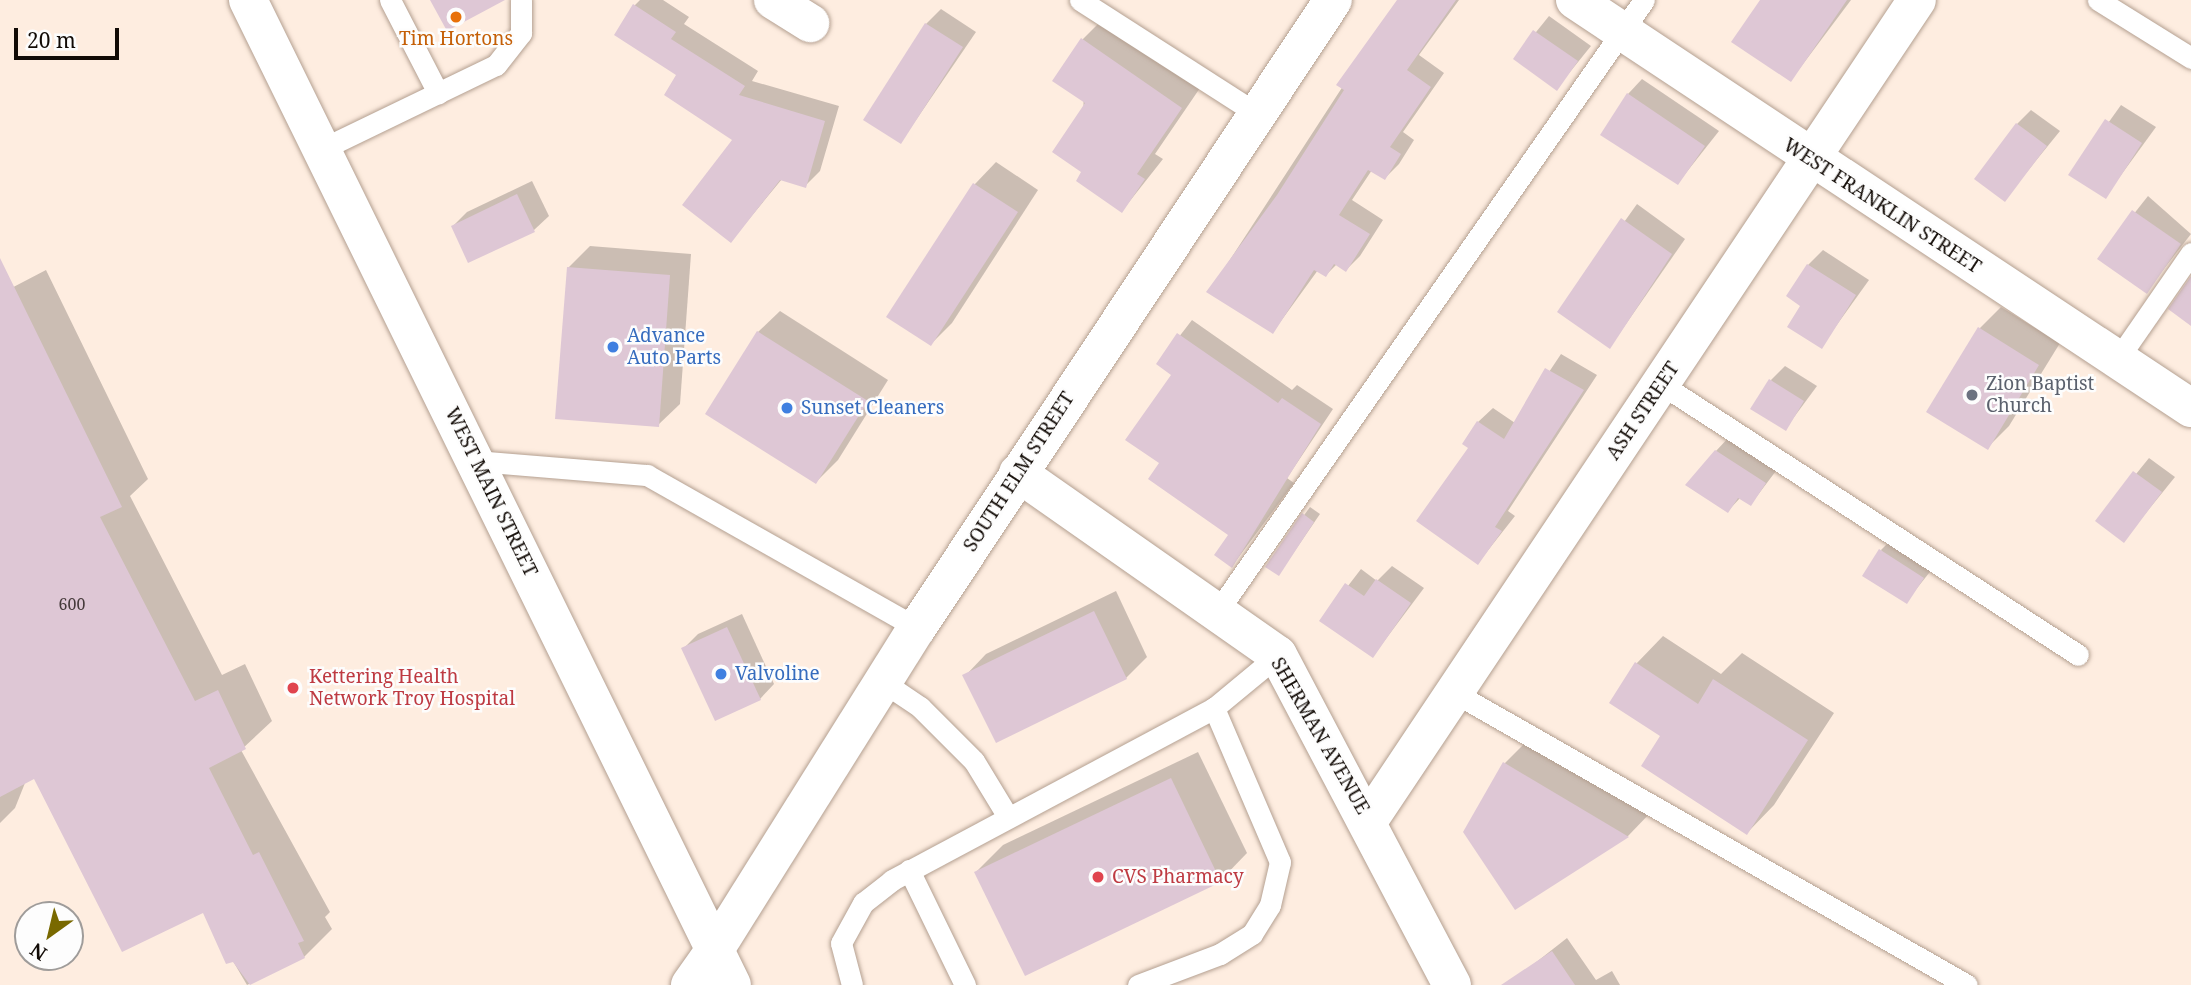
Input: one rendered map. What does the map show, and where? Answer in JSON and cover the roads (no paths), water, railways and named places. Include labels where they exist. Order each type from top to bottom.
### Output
[{"type":"street","name":"WEST MAIN STREET","points":[[248,0],[324,148],[732,985]]},
{"type":"street","points":[[773,0],[810,23]]},
{"type":"street","name":"SOUTH ELM STREET","points":[[690,985],[715,951],[917,628],[1018,473],[1332,0]]},
{"type":"street","name":"WEST FRANKLIN STREET","points":[[1575,0],[1812,160],[2191,408]]},
{"type":"street","name":"ASH STREET","points":[[1368,820],[1917,0]]},
{"type":"street","name":"SHERMAN AVENUE","points":[[1018,473],[1278,655],[1368,820],[1441,981]]},
{"type":"lane","points":[[390,0],[438,93]]},
{"type":"lane","points":[[324,148],[496,65],[521,33],[522,0]]},
{"type":"lane","points":[[1080,0],[1256,113]]},
{"type":"lane","points":[[1217,612],[1644,0]]},
{"type":"lane","points":[[2098,0],[2191,58]]},
{"type":"lane","points":[[2118,360],[2191,253]]},
{"type":"lane","points":[[1661,384],[2078,655]]},
{"type":"lane","points":[[476,461],[647,475],[917,628]]},
{"type":"lane","points":[[852,985],[841,943],[863,903],[909,870],[1214,708],[1278,655]]},
{"type":"lane","points":[[883,682],[920,707],[974,761],[1007,817]]},
{"type":"lane","points":[[1455,693],[1967,985]]},
{"type":"lane","points":[[1139,985],[1220,954],[1252,933],[1270,905],[1280,862],[1214,708]]},
{"type":"lane","points":[[909,870],[965,985]]},
{"type":"place","name":"Tim Hortons","points":[[456,17]]},
{"type":"place","name":"Advance Auto Parts","points":[[613,347]]},
{"type":"place","name":"Zion Baptist Church","points":[[1972,395]]},
{"type":"place","name":"Sunset Cleaners","points":[[787,408]]},
{"type":"place","name":"Valvoline","points":[[721,674]]},
{"type":"place","name":"Kettering Health Network Troy Hospital","points":[[293,688]]},
{"type":"place","name":"CVS Pharmacy","points":[[1098,877]]}]
